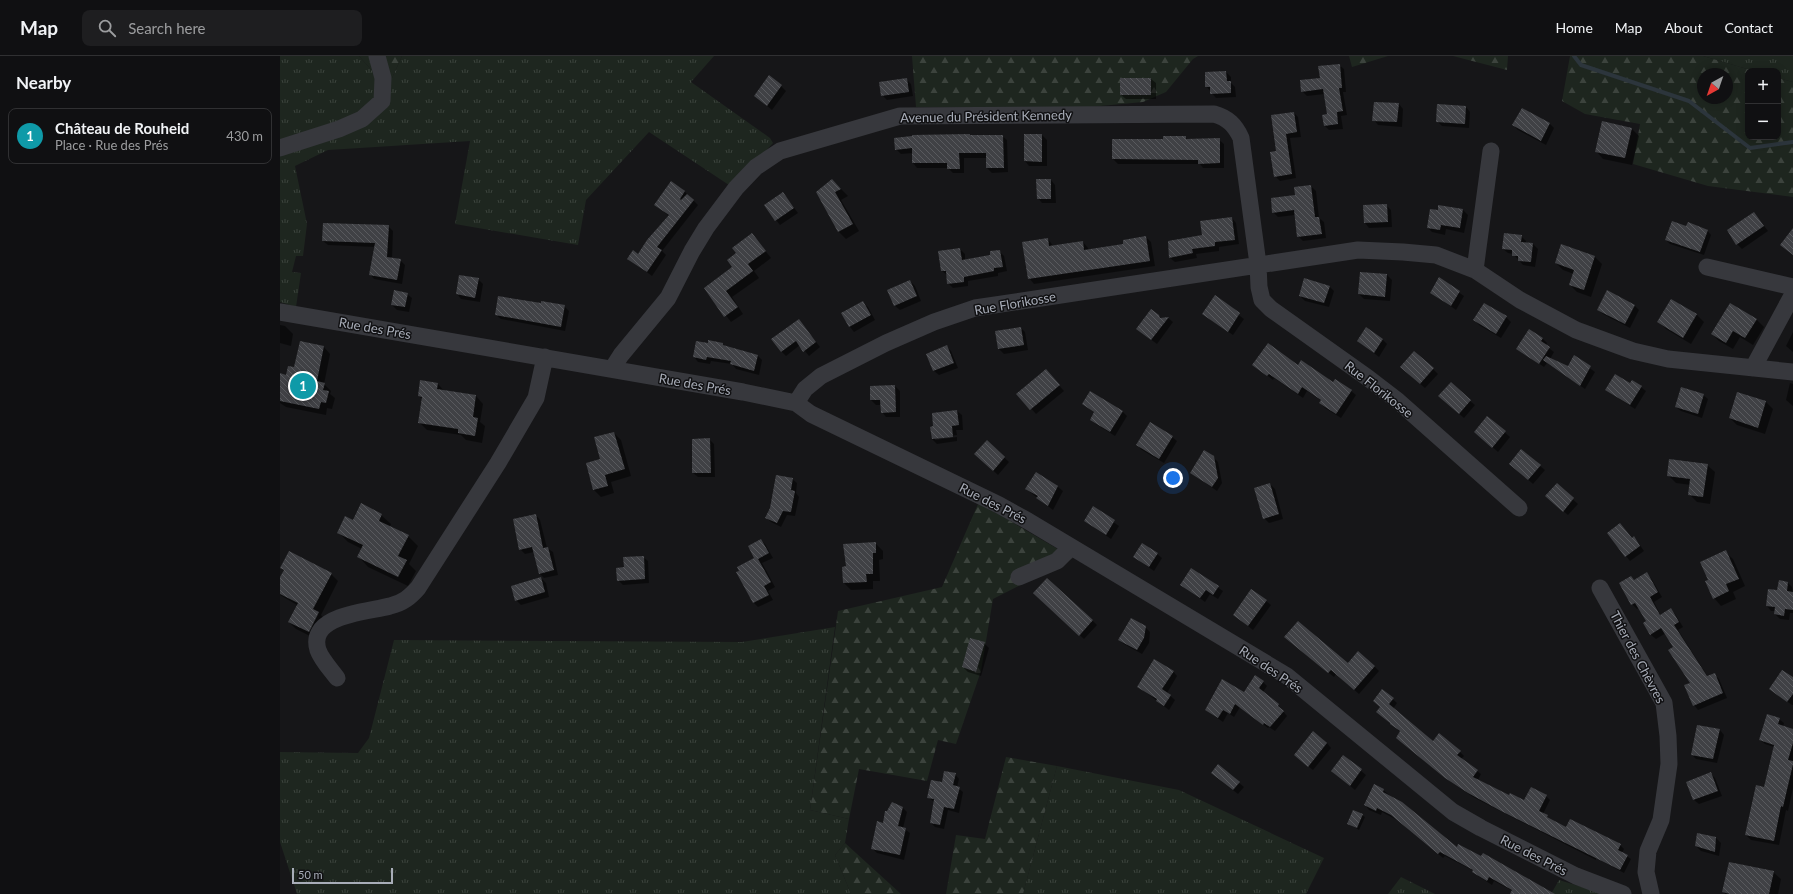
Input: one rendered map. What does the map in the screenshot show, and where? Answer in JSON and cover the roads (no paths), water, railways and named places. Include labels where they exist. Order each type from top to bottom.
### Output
[{"type":"street","points":[[280,148],[339,129],[362,119],[382,101],[383,78],[377,56]]},
{"type":"street","name":"Avenue du Président Kennedy","points":[[612,369],[621,355],[668,298],[692,251],[706,228],[736,188],[756,167],[780,151],[900,116],[1214,114],[1222,117],[1232,123],[1240,138],[1258,264]]},
{"type":"street","points":[[1475,270],[1491,151]]},
{"type":"street","name":"Rue Florikosse","points":[[796,403],[806,389],[821,376],[893,340],[934,322],[975,308],[1358,250],[1436,255],[1475,270],[1520,300],[1576,330],[1633,351],[1668,359],[1793,372]]},
{"type":"street","name":"Rue Florikosse","points":[[1258,264],[1259,287],[1262,300],[1271,309],[1386,392],[1519,508]]},
{"type":"street","points":[[1707,267],[1793,287]]},
{"type":"street","points":[[1753,368],[1793,294]]},
{"type":"street","name":"Rue des Prés","points":[[280,312],[545,357],[743,392],[796,403],[811,414],[999,505],[1071,547],[1287,676],[1453,812],[1481,828],[1576,876],[1623,894]]},
{"type":"street","points":[[337,678],[318,651],[317,641],[320,632],[331,621],[339,617],[391,606],[406,600],[418,588],[498,463],[536,398],[545,357]]},
{"type":"street","points":[[1019,577],[1057,561],[1071,547]]},
{"type":"street","name":"Thier des Chèvres","points":[[1600,588],[1664,704],[1668,736],[1669,764],[1661,820],[1648,851],[1646,872],[1651,894]]},
{"type":"waterway","points":[[1574,56],[1581,65],[1689,101],[1750,148],[1793,142]]},
{"type":"place","name":"Château de Rouheid","points":[[303,386]]}]
